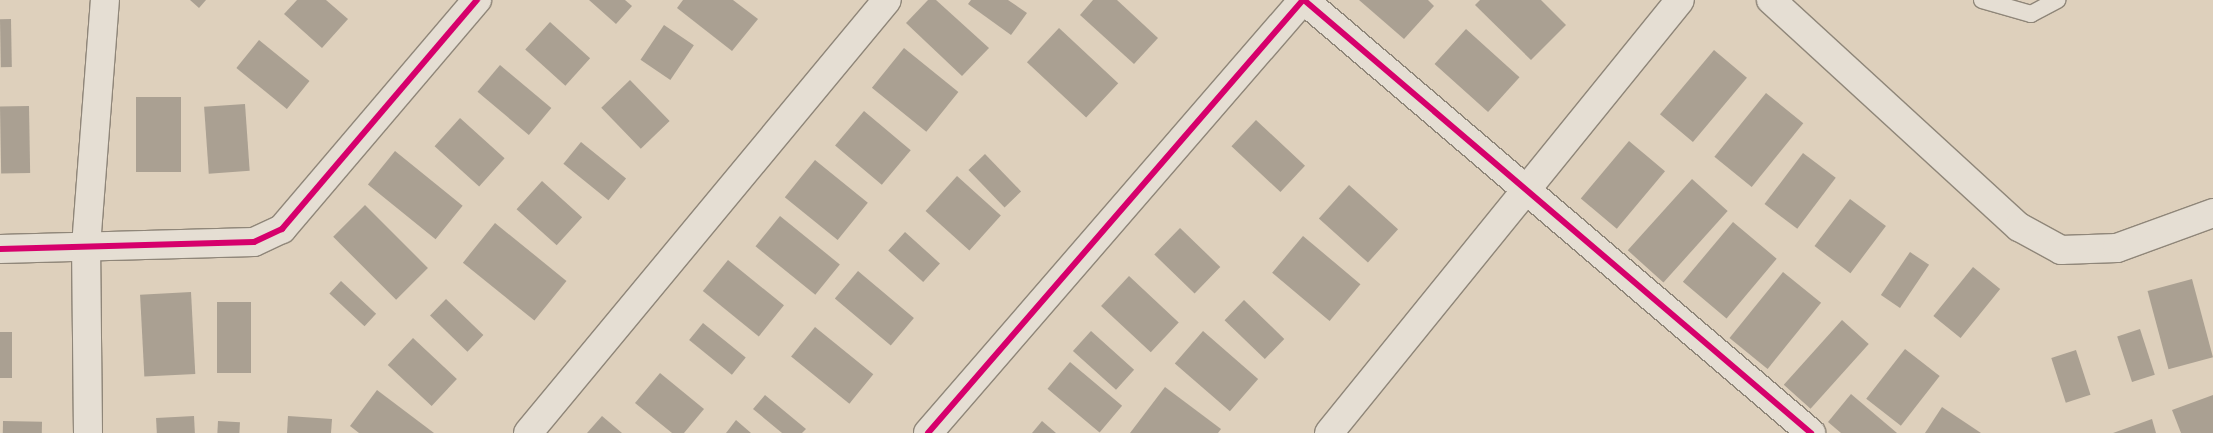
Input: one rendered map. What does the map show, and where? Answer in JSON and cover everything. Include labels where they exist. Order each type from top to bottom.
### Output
[{"type":"street","points":[[88,433],[86,246],[105,0]]},
{"type":"street","points":[[0,249],[254,242],[282,229],[477,0]]},
{"type":"street","points":[[528,433],[887,0]]},
{"type":"street","points":[[928,433],[1304,0],[1524,190],[1811,433]]},
{"type":"street","points":[[1329,433],[1524,190],[1680,0]]},
{"type":"street","points":[[1771,0],[2019,227],[2061,250],[2117,248],[2213,213]]},
{"type":"lane","points":[[1982,0],[2031,14],[2057,0]]},
{"type":"building","points":[[190,0],[206,0],[199,8]]},
{"type":"building","points":[[297,0],[326,0],[348,19],[322,48],[284,14]]},
{"type":"building","points":[[589,0],[625,0],[632,6],[616,24]]},
{"type":"building","points":[[683,0],[733,0],[758,19],[732,51],[677,8]]},
{"type":"building","points":[[928,0],[936,0],[989,48],[962,76],[906,23]]},
{"type":"building","points":[[971,0],[1008,0],[1027,13],[1011,35],[968,4]]},
{"type":"building","points":[[1093,0],[1117,0],[1158,38],[1134,64],[1080,15]]},
{"type":"building","points":[[1359,0],[1428,0],[1434,6],[1404,39]]},
{"type":"building","points":[[1480,0],[1541,0],[1566,25],[1531,60],[1475,5]]},
{"type":"building","points":[[0,19],[11,19],[12,67],[1,67]]},
{"type":"building","points":[[550,22],[590,58],[565,86],[525,49]]},
{"type":"building","points":[[664,25],[694,45],[670,80],[641,60]]},
{"type":"building","points":[[1059,28],[1118,83],[1086,118],[1027,62]]},
{"type":"building","points":[[1466,29],[1520,77],[1488,112],[1435,64]]},
{"type":"building","points":[[259,40],[310,81],[287,109],[236,68]]},
{"type":"building","points":[[904,48],[958,92],[926,132],[872,88]]},
{"type":"building","points":[[1714,50],[1747,78],[1693,142],[1660,114]]},
{"type":"building","points":[[500,65],[551,108],[529,135],[478,92]]},
{"type":"building","points":[[630,80],[670,121],[641,149],[601,108]]},
{"type":"building","points":[[1766,93],[1803,123],[1752,187],[1714,157]]},
{"type":"building","points":[[136,97],[181,97],[181,172],[136,172]]},
{"type":"building","points":[[245,104],[250,171],[209,174],[204,107]]},
{"type":"building","points":[[29,106],[30,173],[1,173],[0,107]]},
{"type":"building","points":[[864,111],[911,150],[882,185],[835,145]]},
{"type":"building","points":[[460,118],[505,158],[479,186],[435,146]]},
{"type":"building","points":[[1256,120],[1305,166],[1280,192],[1231,146]]},
{"type":"building","points":[[1629,141],[1665,171],[1617,229],[1581,198]]},
{"type":"building","points":[[581,142],[626,179],[608,200],[563,164]]},
{"type":"building","points":[[395,151],[463,206],[436,239],[368,184]]},
{"type":"building","points":[[1803,153],[1836,178],[1797,229],[1764,204]]},
{"type":"building","points":[[985,154],[1021,191],[1005,207],[968,170]]},
{"type":"building","points":[[815,160],[868,203],[838,240],[785,197]]},
{"type":"building","points":[[957,176],[1001,215],[969,250],[926,211]]},
{"type":"building","points":[[1692,179],[1728,211],[1663,282],[1628,250]]},
{"type":"building","points":[[542,181],[582,217],[557,245],[517,209]]},
{"type":"building","points":[[1349,185],[1398,229],[1368,263],[1319,218]]},
{"type":"building","points":[[1850,199],[1886,226],[1850,273],[1814,246]]},
{"type":"building","points":[[365,205],[428,268],[396,300],[333,237]]},
{"type":"building","points":[[780,216],[840,264],[815,295],[755,246]]},
{"type":"building","points":[[1733,222],[1777,259],[1727,318],[1683,282]]},
{"type":"building","points":[[495,223],[566,281],[534,321],[463,263]]},
{"type":"building","points":[[1180,228],[1220,267],[1195,294],[1154,255]]},
{"type":"building","points":[[905,232],[940,263],[923,282],[888,251]]},
{"type":"building","points":[[1303,236],[1360,284],[1330,321],[1272,273]]},
{"type":"building","points":[[1910,252],[1929,265],[1900,308],[1881,295]]},
{"type":"building","points":[[728,260],[784,305],[759,336],[703,291]]},
{"type":"building","points":[[1973,267],[2000,289],[1961,338],[1933,316]]},
{"type":"building","points":[[858,271],[914,318],[891,346],[835,299]]},
{"type":"building","points":[[1783,272],[1821,303],[1768,369],[1730,338]]},
{"type":"building","points":[[1129,276],[1179,322],[1151,352],[1101,306]]},
{"type":"building","points":[[2192,279],[2213,357],[2169,369],[2148,291]]},
{"type":"building","points":[[341,281],[376,314],[365,326],[329,293]]},
{"type":"building","points":[[191,292],[195,374],[144,377],[140,295]]},
{"type":"building","points":[[446,299],[483,335],[467,352],[430,316]]},
{"type":"building","points":[[1244,300],[1284,339],[1265,359],[1225,320]]},
{"type":"building","points":[[217,302],[251,302],[251,373],[217,373]]},
{"type":"building","points":[[1842,320],[1869,344],[1811,409],[1784,385]]},
{"type":"building","points":[[703,323],[746,358],[732,375],[689,340]]},
{"type":"building","points":[[815,327],[873,374],[849,404],[791,357]]},
{"type":"building","points":[[2140,329],[2155,375],[2132,382],[2117,336]]},
{"type":"building","points":[[1091,331],[1134,370],[1116,390],[1073,351]]},
{"type":"building","points":[[1203,331],[1258,379],[1230,411],[1175,363]]},
{"type":"building","points":[[0,332],[12,332],[12,378],[0,378]]},
{"type":"building","points":[[413,338],[457,379],[432,406],[388,365]]},
{"type":"building","points":[[1905,349],[1940,376],[1901,426],[1866,399]]},
{"type":"building","points":[[2076,350],[2091,395],[2066,403],[2051,358]]},
{"type":"building","points":[[1070,362],[1122,406],[1100,433],[1048,389]]},
{"type":"building","points":[[660,373],[704,409],[684,433],[672,433],[635,403]]},
{"type":"building","points":[[1165,387],[1221,429],[1218,433],[1130,433]]},
{"type":"building","points":[[377,390],[434,433],[359,433],[350,426]]},
{"type":"building","points":[[1851,394],[1897,433],[1841,433],[1828,422]]},
{"type":"building","points":[[765,395],[806,429],[802,433],[782,433],[753,409]]},
{"type":"building","points":[[2213,395],[2213,433],[2181,433],[2172,410]]},
{"type":"building","points":[[1942,407],[1981,433],[1925,433]]},
{"type":"building","points":[[194,416],[195,433],[157,433],[156,418]]},
{"type":"building","points":[[288,416],[332,419],[331,433],[287,433]]},
{"type":"building","points":[[602,416],[622,433],[587,433]]},
{"type":"building","points":[[2152,419],[2156,433],[2113,433]]},
{"type":"building","points":[[736,420],[751,433],[726,433]]},
{"type":"building","points":[[3,421],[42,422],[42,433],[3,433]]},
{"type":"building","points":[[218,421],[240,422],[239,433],[217,433]]},
{"type":"building","points":[[1042,421],[1056,433],[1032,433]]},
{"type":"cycle path","points":[[0,249],[254,242],[282,229],[477,0]]},
{"type":"cycle path","points":[[928,433],[1303,0]]},
{"type":"cycle path","points":[[1304,0],[1811,433]]}]
